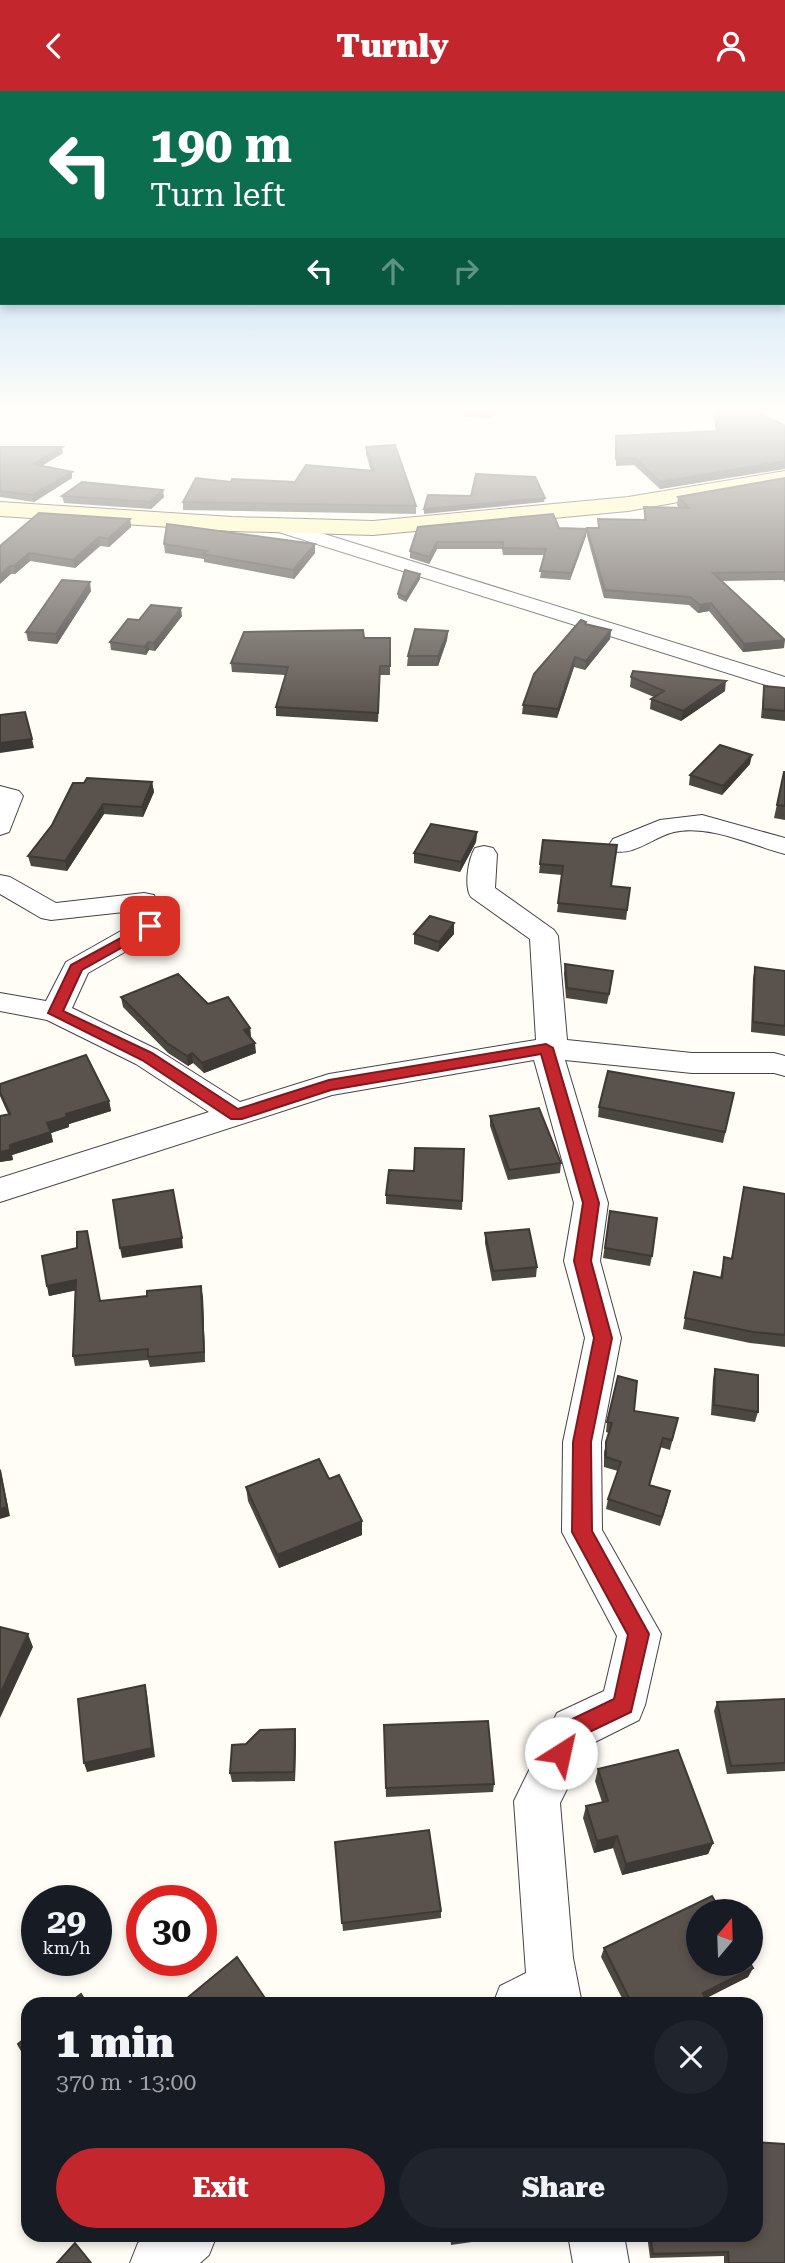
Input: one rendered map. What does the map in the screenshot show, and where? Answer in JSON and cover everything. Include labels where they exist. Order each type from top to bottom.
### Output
[{"type":"main road","points":[[75,513],[373,528],[536,513]]},
{"type":"street","points":[[276,525],[785,684]]},
{"type":"street","points":[[0,794],[10,796],[0,827]]},
{"type":"street","points":[[622,845],[669,825],[702,823],[785,846]]},
{"type":"street","points":[[484,854],[481,891],[544,936],[549,1049],[591,1203],[582,1261],[603,1338],[582,1442],[582,1532],[639,1634],[623,1705],[573,1729],[537,1801],[548,1958],[543,1997]]},
{"type":"street","points":[[0,883],[51,912],[144,901],[150,926],[76,968],[55,1013]]},
{"type":"street","points":[[0,1002],[55,1013],[147,1056],[237,1115]]},
{"type":"street","points":[[0,1190],[329,1085],[549,1049],[692,1063],[774,1063],[785,1066]]},
{"type":"street","points":[[158,2263],[181,2242]]},
{"type":"street","points":[[597,2242],[601,2263]]},
{"type":"building","points":[[39,513],[130,519],[108,539],[99,537],[73,560],[29,553],[0,575],[0,546]]},
{"type":"building","points":[[645,513],[785,513],[785,572],[713,573],[785,640],[744,644],[711,603],[700,605],[690,597],[605,590],[587,528],[599,528],[598,519],[646,520]]},
{"type":"building","points":[[553,514],[559,528],[587,529],[571,573],[540,571],[546,549],[503,548],[503,542],[437,542],[429,557],[410,551],[418,527]]},
{"type":"building","points":[[167,524],[315,544],[293,570],[164,544]]},
{"type":"building","points":[[405,570],[420,574],[406,597],[398,594]]},
{"type":"building","points":[[62,580],[90,582],[56,634],[26,632]]},
{"type":"building","points":[[151,605],[181,608],[154,643],[148,642],[145,647],[110,642],[128,619],[139,620]]},
{"type":"building","points":[[581,620],[586,622],[585,624],[611,630],[586,661],[575,657],[558,709],[523,705],[534,674]]},
{"type":"building","points":[[415,629],[448,631],[438,656],[408,656]]},
{"type":"building","points":[[363,630],[364,638],[390,638],[390,666],[380,666],[378,713],[276,707],[288,667],[231,663],[244,632]]},
{"type":"building","points":[[633,671],[726,681],[683,711],[651,699],[664,691],[631,677]]},
{"type":"building","points":[[764,686],[785,688],[785,711],[763,709]]},
{"type":"building","points":[[25,712],[32,739],[0,743],[0,715]]},
{"type":"building","points":[[720,745],[752,755],[723,786],[690,775]]},
{"type":"building","points":[[785,772],[785,806],[777,805]]},
{"type":"building","points":[[87,778],[152,782],[142,807],[103,804],[65,861],[28,856],[52,825],[73,783],[84,783]]},
{"type":"building","points":[[431,824],[477,832],[461,862],[414,853]]},
{"type":"building","points":[[543,840],[617,845],[611,886],[630,888],[627,910],[558,903],[563,866],[540,864]]},
{"type":"building","points":[[430,916],[454,923],[439,942],[414,934]]},
{"type":"building","points":[[565,964],[613,971],[609,994],[567,988]]},
{"type":"building","points":[[755,967],[785,971],[785,1026],[753,1022]]},
{"type":"building","points":[[178,974],[208,1004],[228,997],[250,1028],[244,1030],[255,1043],[202,1063],[192,1053],[187,1056],[167,1043],[121,997]]},
{"type":"building","points":[[86,1055],[109,1101],[66,1114],[67,1117],[47,1123],[51,1132],[10,1145],[10,1150],[0,1152],[0,1116],[10,1114],[0,1092],[0,1084]]},
{"type":"building","points":[[608,1071],[734,1093],[725,1132],[599,1107]]},
{"type":"building","points":[[539,1108],[561,1163],[509,1170],[490,1116]]},
{"type":"building","points":[[415,1148],[464,1149],[462,1201],[386,1195],[389,1170],[414,1171]]},
{"type":"building","points":[[744,1187],[785,1194],[785,1335],[753,1332],[685,1318],[694,1272],[722,1278],[724,1257],[732,1259]]},
{"type":"building","points":[[173,1190],[182,1238],[120,1248],[113,1200]]},
{"type":"building","points":[[610,1211],[657,1218],[652,1256],[605,1248]]},
{"type":"building","points":[[529,1229],[537,1267],[493,1271],[485,1233]]},
{"type":"building","points":[[87,1231],[100,1301],[147,1296],[147,1291],[201,1286],[204,1352],[148,1357],[148,1349],[73,1356],[76,1280],[47,1286],[42,1256],[77,1248],[77,1232]]},
{"type":"building","points":[[715,1369],[758,1375],[758,1412],[714,1405]]},
{"type":"building","points":[[618,1376],[637,1381],[634,1411],[678,1418],[672,1440],[663,1438],[649,1485],[670,1491],[662,1517],[608,1499],[621,1462],[606,1457],[606,1442],[612,1423],[607,1422]]},
{"type":"building","points":[[319,1459],[329,1479],[339,1475],[362,1521],[277,1555],[246,1487]]},
{"type":"building","points":[[0,1470],[7,1507],[0,1509]]},
{"type":"building","points":[[0,1627],[28,1634],[0,1694]]},
{"type":"building","points":[[145,1685],[152,1748],[84,1763],[78,1699]]},
{"type":"building","points":[[785,1699],[785,1763],[731,1766],[717,1702]]},
{"type":"building","points":[[488,1721],[494,1784],[386,1788],[384,1725]]},
{"type":"building","points":[[295,1729],[294,1772],[230,1773],[232,1745],[246,1744],[260,1730]]},
{"type":"building","points":[[678,1750],[713,1843],[626,1864],[617,1836],[597,1841],[586,1806],[608,1801],[598,1769]]},
{"type":"building","points":[[429,1830],[441,1911],[342,1923],[335,1842]]},
{"type":"building","points":[[686,1909],[686,1976],[737,1976],[703,1993],[704,1997],[628,1997],[604,1948]]},
{"type":"building","points":[[237,1957],[264,1997],[188,1997]]},
{"type":"building","points":[[763,2142],[785,2144],[785,2263],[729,2263],[728,2252],[653,2254],[651,2242],[763,2242]]},
{"type":"building","points":[[75,2243],[91,2263],[57,2263]]},
{"type":"route","points":[[150,926],[76,968],[55,1013],[147,1056],[237,1115],[329,1085],[546,1048],[591,1203],[582,1261],[603,1338],[582,1442],[582,1532],[639,1634],[623,1705],[573,1729],[561,1753]]}]
